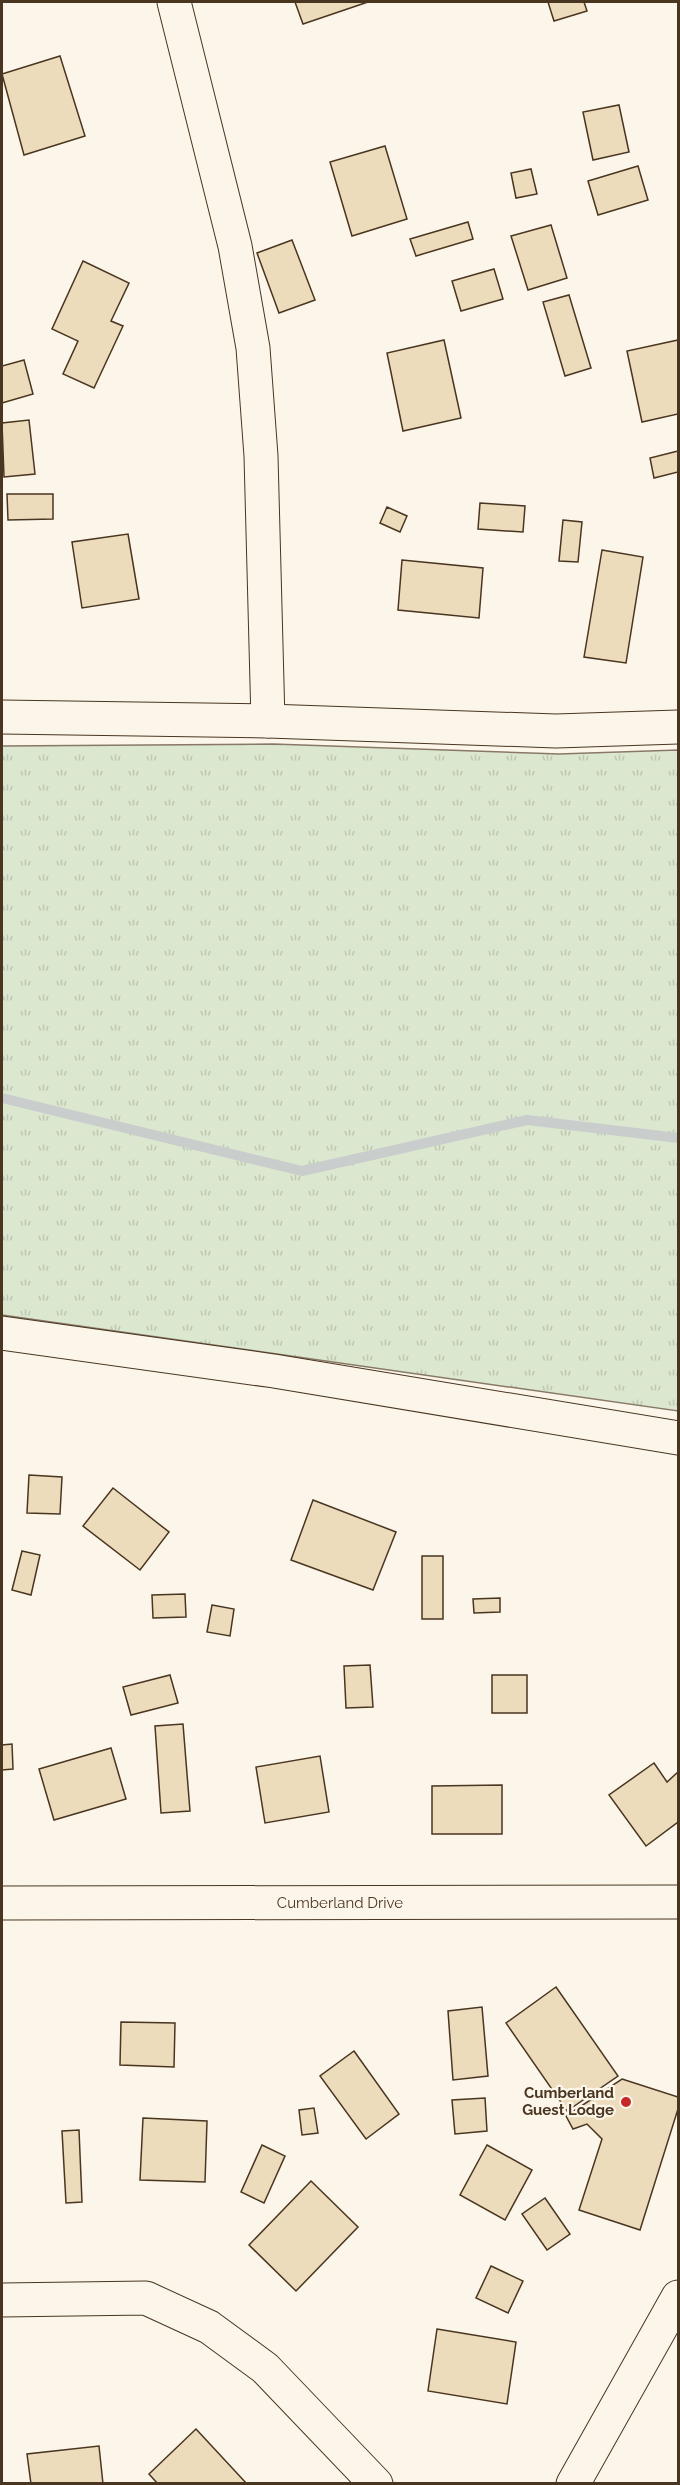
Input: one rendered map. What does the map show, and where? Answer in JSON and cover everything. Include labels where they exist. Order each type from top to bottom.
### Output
[{"type":"street","points":[[174,2],[235,246],[253,348],[261,456],[268,722]]},
{"type":"street","points":[[2,717],[555,731],[678,727]]},
{"type":"street","points":[[2,1333],[263,1369],[678,1438]]},
{"type":"street","name":"Cumberland Drive","points":[[2,1903],[678,1902]]},
{"type":"street","points":[[573,2484],[678,2297]]},
{"type":"street","points":[[2,2300],[146,2298],[209,2327],[266,2368],[376,2484]]},
{"type":"green space","points":[[273,744],[559,754],[678,750],[678,1411],[2,1315],[2,746]]},
{"type":"building","points":[[295,2],[368,2],[303,24]]},
{"type":"building","points":[[548,2],[584,2],[587,11],[554,21]]},
{"type":"building","points":[[60,56],[85,136],[24,155],[2,74]]},
{"type":"building","points":[[619,105],[629,152],[593,160],[583,112]]},
{"type":"building","points":[[385,146],[407,219],[352,236],[330,162]]},
{"type":"building","points":[[638,166],[648,200],[598,215],[588,181]]},
{"type":"building","points":[[531,169],[537,194],[516,198],[511,173]]},
{"type":"building","points":[[468,222],[473,239],[416,256],[410,239]]},
{"type":"building","points":[[551,225],[567,278],[528,290],[511,236]]},
{"type":"building","points":[[292,240],[315,300],[279,313],[257,253]]},
{"type":"building","points":[[83,261],[129,283],[111,321],[123,326],[94,388],[63,374],[78,341],[52,329]]},
{"type":"building","points":[[494,269],[503,299],[461,311],[452,281]]},
{"type":"building","points":[[569,295],[591,368],[565,376],[543,302]]},
{"type":"building","points":[[444,340],[461,418],[403,431],[387,353]]},
{"type":"building","points":[[678,340],[678,414],[642,422],[627,351]]},
{"type":"building","points":[[24,360],[33,394],[2,403],[2,366]]},
{"type":"building","points":[[29,420],[35,474],[4,477],[2,423]]},
{"type":"building","points":[[678,451],[678,472],[654,478],[650,458]]},
{"type":"building","points":[[7,494],[53,494],[53,519],[8,520]]},
{"type":"building","points":[[480,503],[525,506],[523,532],[478,529]]},
{"type":"building","points":[[387,507],[407,516],[400,532],[380,523]]},
{"type":"building","points":[[563,520],[582,522],[578,562],[559,561]]},
{"type":"building","points":[[128,534],[139,599],[82,608],[72,542]]},
{"type":"building","points":[[602,550],[643,557],[626,663],[584,657]]},
{"type":"building","points":[[402,560],[483,568],[479,618],[398,610]]},
{"type":"building","points":[[29,1475],[62,1477],[60,1514],[27,1513]]},
{"type":"building","points":[[113,1488],[169,1532],[140,1570],[83,1526]]},
{"type":"building","points":[[313,1500],[396,1532],[373,1590],[291,1560]]},
{"type":"building","points":[[22,1551],[40,1555],[31,1595],[12,1590]]},
{"type":"building","points":[[422,1556],[443,1556],[443,1619],[422,1619]]},
{"type":"building","points":[[185,1594],[186,1617],[153,1618],[152,1595]]},
{"type":"building","points":[[500,1598],[500,1612],[474,1613],[473,1599]]},
{"type":"building","points":[[212,1605],[234,1609],[230,1636],[207,1632]]},
{"type":"building","points":[[370,1665],[373,1707],[346,1708],[344,1666]]},
{"type":"building","points":[[170,1675],[178,1703],[131,1715],[123,1687]]},
{"type":"building","points":[[492,1675],[527,1675],[527,1713],[492,1713]]},
{"type":"building","points":[[183,1724],[190,1811],[161,1813],[155,1726]]},
{"type":"building","points":[[12,1744],[13,1769],[2,1770],[2,1745]]},
{"type":"building","points":[[111,1748],[126,1799],[54,1820],[39,1769]]},
{"type":"building","points":[[320,1756],[329,1812],[265,1823],[256,1767]]},
{"type":"building","points":[[654,1763],[667,1782],[678,1772],[678,1822],[646,1846],[609,1795]]},
{"type":"building","points":[[502,1785],[502,1834],[432,1834],[432,1786]]},
{"type":"building","points":[[556,1987],[618,2076],[567,2111],[506,2023]]},
{"type":"building","points":[[482,2007],[488,2076],[453,2080],[448,2011]]},
{"type":"building","points":[[121,2022],[175,2023],[174,2067],[120,2065]]},
{"type":"building","points":[[354,2051],[399,2114],[366,2139],[320,2076]]},
{"type":"building","points":[[622,2079],[678,2097],[678,2109],[640,2230],[579,2210],[602,2139],[587,2124],[573,2129],[566,2116]]},
{"type":"building","points":[[485,2098],[487,2131],[455,2134],[452,2100]]},
{"type":"building","points":[[314,2108],[318,2133],[302,2135],[299,2110]]},
{"type":"building","points":[[143,2118],[207,2121],[205,2182],[140,2180]]},
{"type":"building","points":[[79,2130],[82,2202],[66,2203],[62,2131]]},
{"type":"building","points":[[262,2145],[285,2156],[264,2203],[241,2192]]},
{"type":"building","points":[[487,2145],[532,2170],[505,2220],[460,2195]]},
{"type":"building","points":[[311,2181],[358,2227],[296,2291],[249,2245]]},
{"type":"building","points":[[545,2198],[570,2234],[547,2250],[522,2214]]},
{"type":"building","points":[[491,2266],[523,2281],[508,2313],[476,2298]]},
{"type":"building","points":[[437,2329],[516,2342],[507,2404],[428,2391]]},
{"type":"building","points":[[196,2429],[247,2484],[158,2484],[149,2474]]},
{"type":"building","points":[[99,2446],[103,2484],[31,2484],[27,2454]]},
{"type":"waterway","points":[[2,1098],[302,1171],[527,1120],[678,1138]]},
{"type":"place","name":"Cumberland Guest Lodge","points":[[626,2102]]}]
